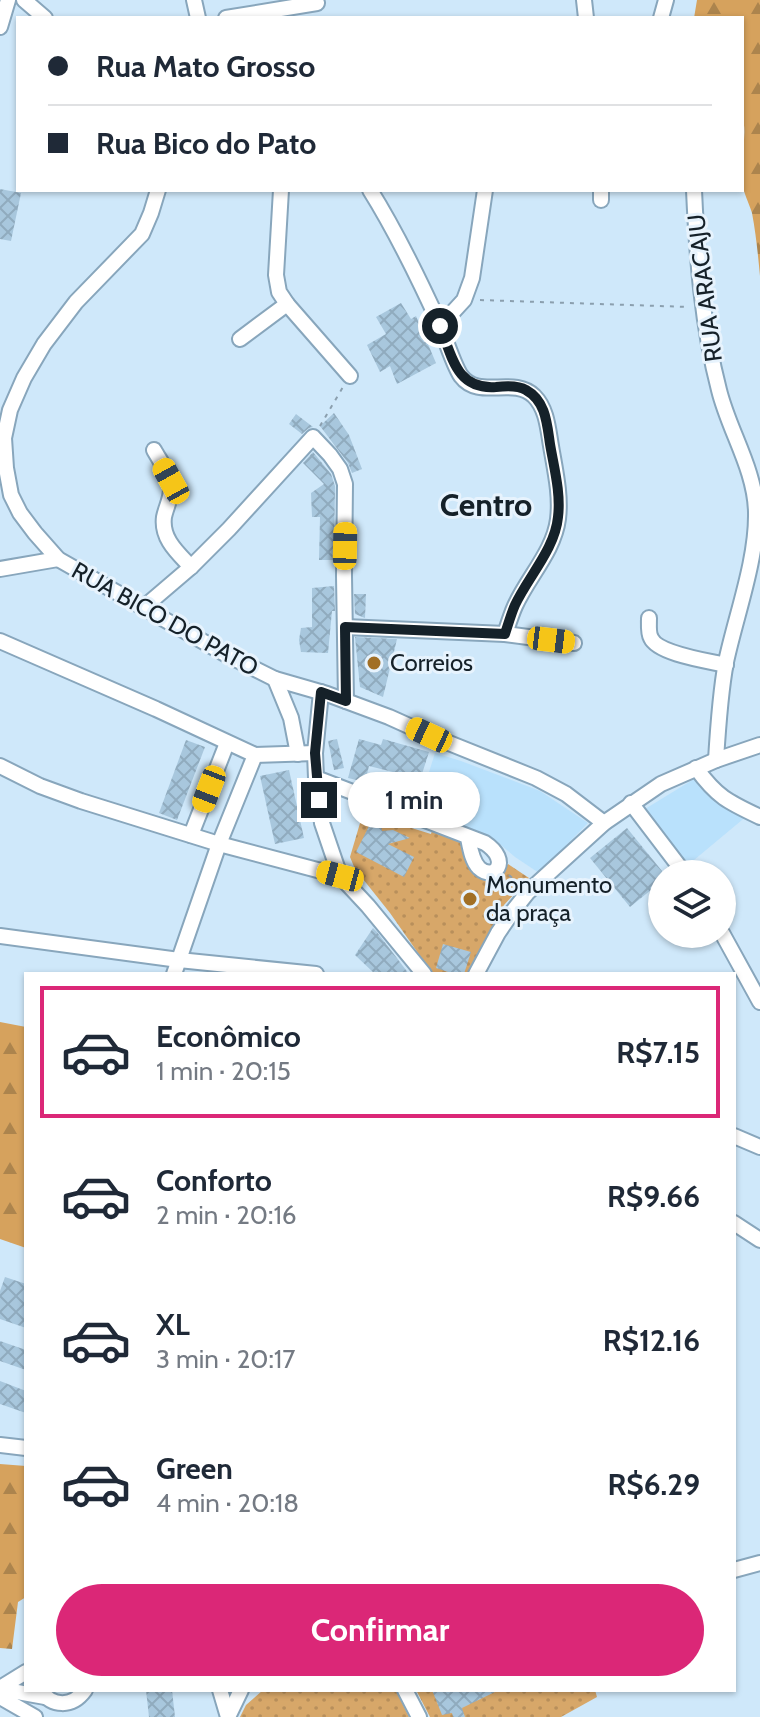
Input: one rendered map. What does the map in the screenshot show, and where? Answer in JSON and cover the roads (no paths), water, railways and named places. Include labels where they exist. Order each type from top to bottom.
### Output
[{"type":"street","points":[[0,27],[8,0]]},
{"type":"street","points":[[24,0],[43,16]]},
{"type":"street","points":[[243,16],[318,7]]},
{"type":"street","name":"RUA BICO DO PATO","points":[[157,192],[142,234],[76,302],[44,344],[10,410],[4,438],[6,468],[11,495],[20,513],[58,559],[275,679],[389,717],[536,778],[566,794],[604,823]]},
{"type":"street","points":[[281,192],[276,275],[279,292],[350,376]]},
{"type":"street","points":[[371,192],[393,227],[461,376],[483,388],[523,388],[535,397],[546,414],[558,489],[558,518],[554,537],[515,606],[505,634]]},
{"type":"street","points":[[440,326],[464,300],[472,278],[485,192]]},
{"type":"street","name":"RUA ARACAJU","points":[[694,192],[702,307],[713,366],[722,404],[747,468],[755,500],[754,541],[726,665],[716,760]]},
{"type":"street","points":[[240,339],[287,304]]},
{"type":"street","points":[[143,608],[229,529],[313,437],[340,469],[345,484],[346,701]]},
{"type":"street","points":[[154,450],[171,481],[172,490],[164,519],[165,533],[171,546],[191,567]]},
{"type":"street","points":[[0,569],[58,559]]},
{"type":"street","points":[[744,585],[760,588]]},
{"type":"street","points":[[649,618],[650,637],[656,644],[680,654],[726,665]]},
{"type":"street","points":[[345,627],[505,634],[574,643]]},
{"type":"street","points":[[0,641],[255,755],[315,753]]},
{"type":"street","name":"RUA BICO DO PATO","points":[[275,679],[291,718],[298,754]]},
{"type":"street","points":[[321,692],[315,753],[316,778],[322,823],[340,876],[422,972]]},
{"type":"street","points":[[191,835],[227,743]]},
{"type":"street","points":[[477,972],[505,922],[528,892],[604,823],[661,784],[760,745]]},
{"type":"street","points":[[176,967],[219,844],[255,755]]},
{"type":"street","points":[[0,766],[40,786],[191,835],[340,876]]},
{"type":"street","points":[[696,768],[716,793],[760,817]]},
{"type":"street","points":[[316,778],[476,840],[492,848],[500,861],[494,872],[489,873],[478,867],[468,838]]},
{"type":"street","points":[[631,803],[674,860]]},
{"type":"street","points":[[0,936],[176,967],[276,972]]},
{"type":"street","points":[[730,948],[760,1002]]},
{"type":"street","points":[[736,1137],[760,1147]]},
{"type":"street","points":[[737,1225],[760,1240]]},
{"type":"street","points":[[0,1445],[24,1448]]},
{"type":"street","points":[[736,1569],[760,1563]]},
{"type":"street","points":[[0,1689],[24,1673]]},
{"type":"street","points":[[0,1689],[24,1691]]},
{"type":"street","points":[[42,1693],[51,1701],[66,1704],[84,1692]]},
{"type":"street","points":[[221,1692],[228,1717]]},
{"type":"street","points":[[228,1717],[240,1692]]},
{"type":"street","points":[[406,1692],[419,1717]]},
{"type":"street","points":[[0,1697],[35,1717]]},
{"type":"place","name":"Correios","points":[[374,663]]},
{"type":"place","name":"Monumento da praça","points":[[470,899]]},
{"type":"district","name":"Centro","points":[[486,505]]}]
